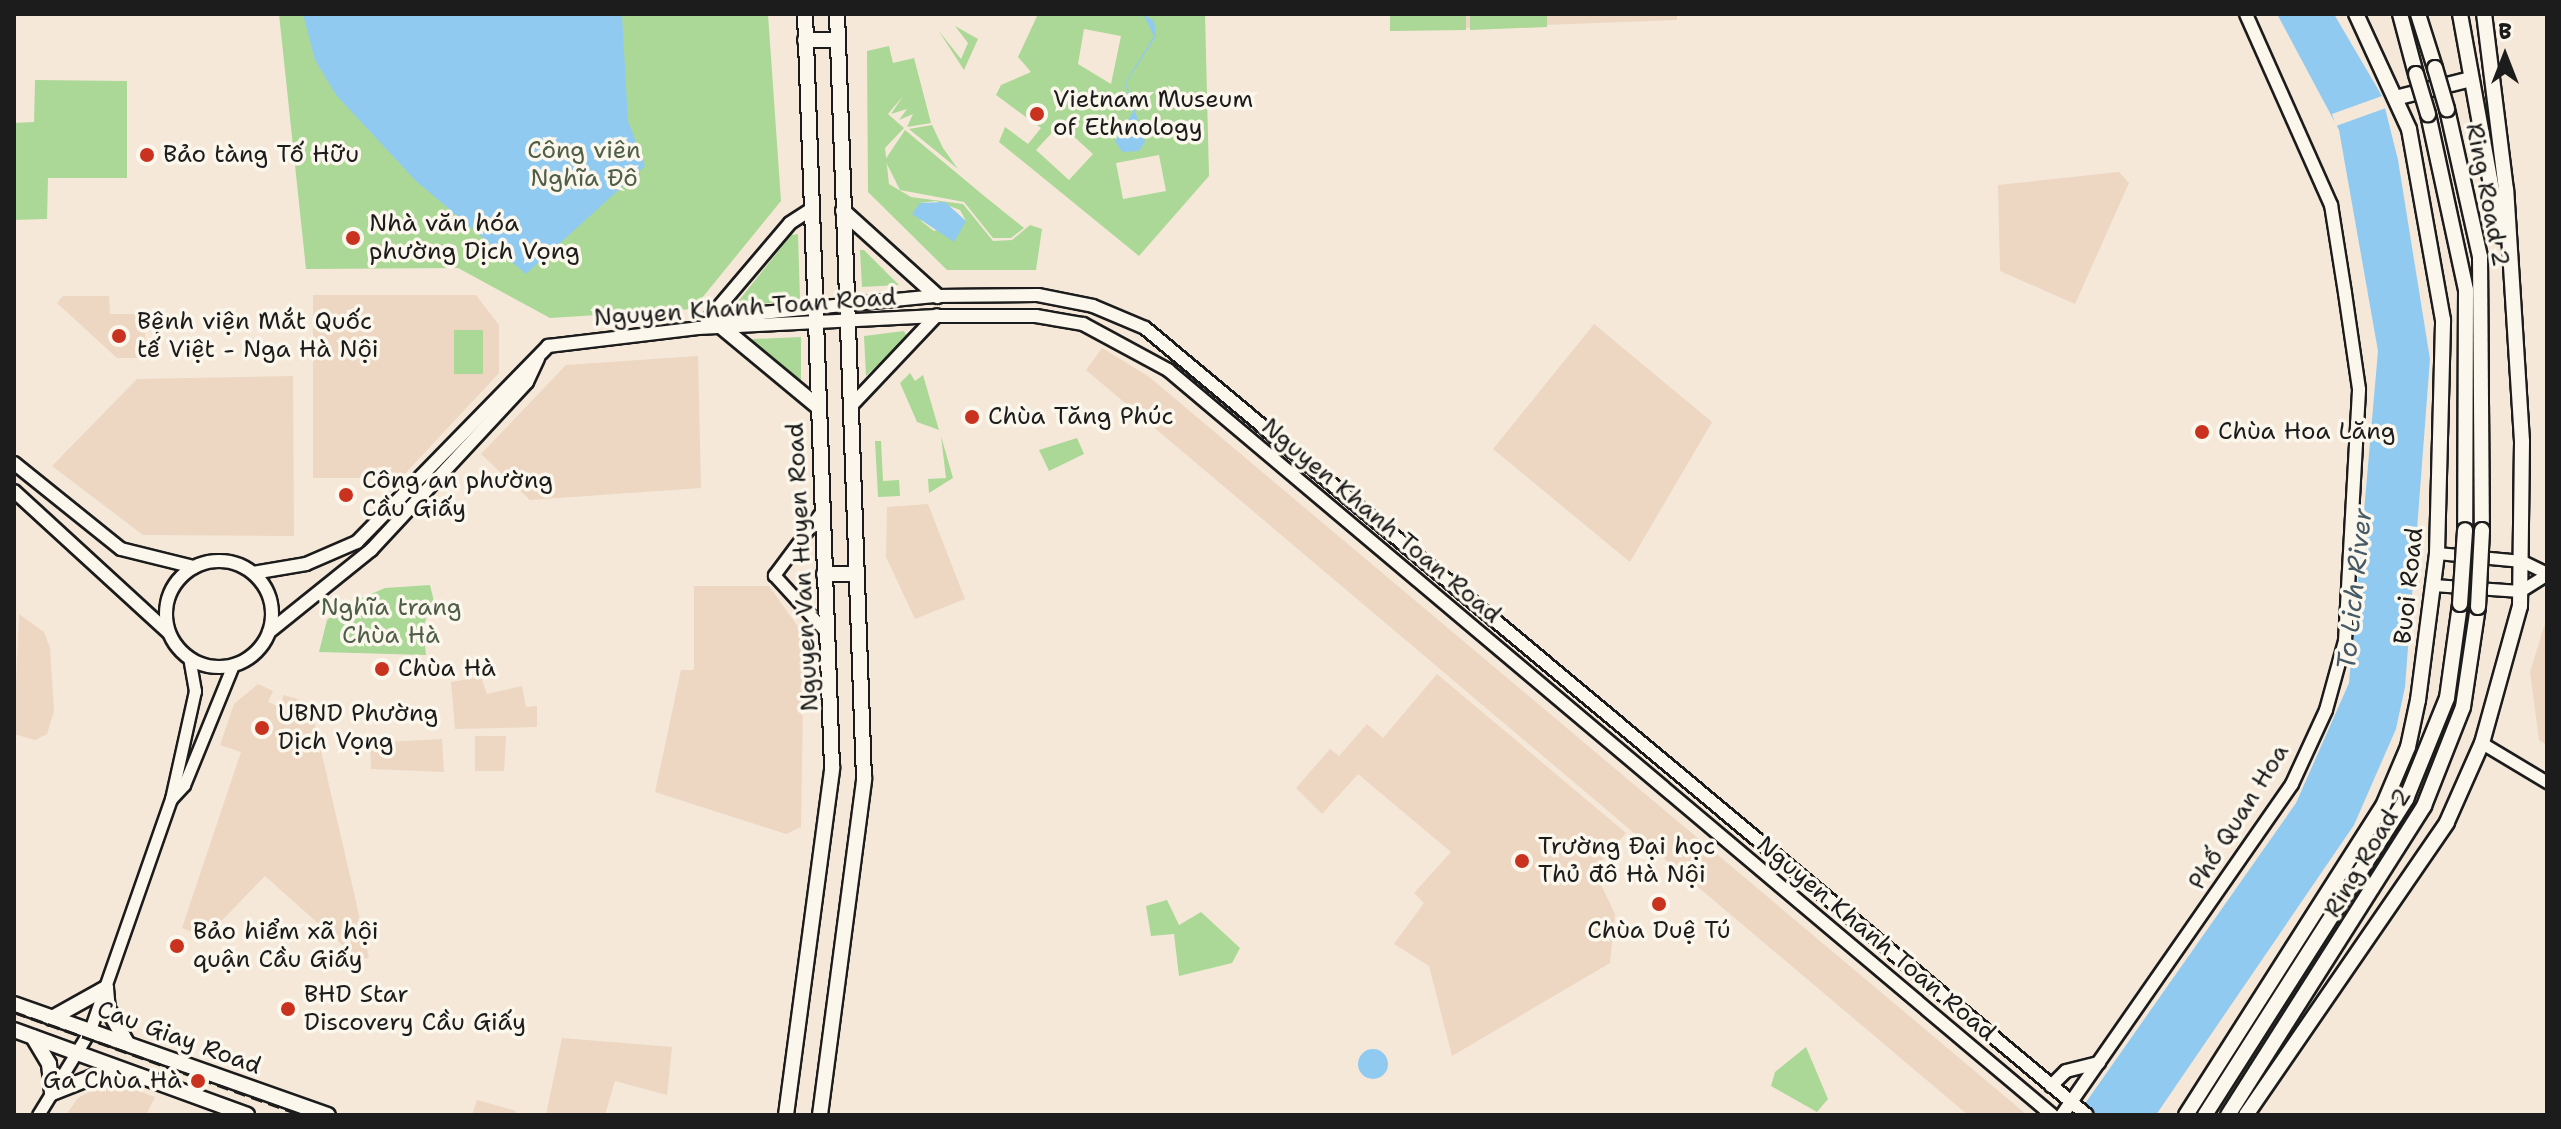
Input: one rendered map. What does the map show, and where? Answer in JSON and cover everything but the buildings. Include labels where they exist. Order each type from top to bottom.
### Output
[{"type":"main road","name":"Nguyen Van Huyen Road","points":[[786,1115],[829,829],[827,633],[805,14]]},
{"type":"main road","points":[[820,1115],[863,793],[837,14]]},
{"type":"main road","name":"Phố Quan Hoa","points":[[2062,1115],[2080,1109],[2099,1063],[2292,784],[2326,710],[2345,641],[2359,389],[2331,205],[2301,127],[2246,14]]},
{"type":"main road","name":"Buoi Road","points":[[2186,1115],[2393,785],[2412,734],[2437,553],[2447,362],[2420,175],[2399,97],[2356,14]]},
{"type":"main road","name":"Ring Road 2","points":[[2205,1115],[2406,799],[2447,698],[2460,604],[2465,530],[2466,290],[2428,114],[2400,14]]},
{"type":"main road","name":"Ring Road 2","points":[[2228,1115],[2424,806],[2463,707],[2478,607],[2482,530],[2480,257],[2447,109],[2418,14]]},
{"type":"main road","points":[[2460,14],[2507,263]]},
{"type":"main road","points":[[2246,1115],[2437,838],[2482,743],[2520,591],[2522,441],[2507,263],[2506,190],[2484,14]]},
{"type":"main road","points":[[805,40],[837,40]]},
{"type":"main road","points":[[2399,97],[2471,79]]},
{"type":"main road","points":[[253,573],[306,564],[362,537],[548,346],[698,328],[711,318],[790,223],[810,210]]},
{"type":"main road","points":[[843,211],[937,296],[937,316],[851,406]]},
{"type":"main road","name":"Nguyen Khanh Toan Road","points":[[711,318],[937,296],[1059,297],[1145,328],[2080,1109]]},
{"type":"main road","name":"Nguyen Khanh Toan Road","points":[[698,328],[722,332],[937,316],[1054,317],[1140,349],[2052,1115]]},
{"type":"main road","points":[[711,318],[722,332],[817,406]]},
{"type":"main road","points":[[14,491],[168,632],[189,658],[233,665],[259,649],[269,632],[371,550],[527,382],[540,356]]},
{"type":"main road","points":[[14,463],[121,549],[194,567],[227,561],[253,573],[270,600],[269,632]]},
{"type":"main road","points":[[362,537],[371,550]]},
{"type":"main road","points":[[168,632],[169,594],[194,567]]},
{"type":"main road","points":[[824,574],[855,574]]},
{"type":"main road","points":[[1580,719],[1593,703]]},
{"type":"main road","points":[[52,1018],[106,988],[108,1009],[127,1043]]},
{"type":"main road","name":"Cau Giay Road","points":[[14,1004],[328,1115]]},
{"type":"main road","name":"Cau Giay Road","points":[[14,1030],[247,1115]]},
{"type":"main road","points":[[32,1037],[49,1064],[52,1093],[117,1068]]},
{"type":"main road","points":[[2051,1086],[2066,1071],[2099,1063]]},
{"type":"street","points":[[821,512],[774,575],[827,633]]},
{"type":"street","points":[[2437,553],[2522,561],[2547,573]]},
{"type":"street","points":[[2433,585],[2520,591],[2547,573]]},
{"type":"street","points":[[38,1115],[90,1030],[171,799],[195,691],[189,658]]},
{"type":"street","points":[[171,799],[184,785],[233,665]]},
{"type":"street","points":[[2482,743],[2547,782]]},
{"type":"shaded area","points":[[1390,14],[1677,14],[1677,20],[1390,31]]},
{"type":"shaded area","points":[[2119,172],[2129,183],[2075,304],[2000,271],[1998,185]]},
{"type":"shaded area","points":[[313,295],[476,295],[499,325],[499,373],[401,478],[313,478]]},
{"type":"shaded area","name":"Bệnh viện Mắt Quốc tế Việt - Nga Hà Nội","points":[[63,296],[109,296],[110,314],[145,314],[145,358],[117,358],[57,303]]},
{"type":"shaded area","points":[[1594,324],[1712,422],[1630,562],[1493,449]]},
{"type":"shaded area","points":[[1102,348],[1148,376],[2027,1115],[1968,1115],[1086,370]]},
{"type":"shaded area","points":[[698,356],[701,488],[530,500],[481,454],[566,365]]},
{"type":"shaded area","points":[[293,376],[294,536],[143,535],[52,466],[137,379]]},
{"type":"shaded area","points":[[928,504],[965,599],[915,619],[886,557],[887,507]]},
{"type":"shaded area","points":[[694,586],[769,586],[804,635],[801,827],[786,834],[655,792],[681,670],[694,670]]},
{"type":"shaded area","points":[[19,614],[44,632],[50,648],[54,711],[47,734],[35,740],[14,734]]},
{"type":"shaded area","points":[[2547,617],[2547,745],[2539,740],[2530,672]]},
{"type":"shaded area","name":"Trường Đại học Thủ đô Hà Nội","points":[[1437,674],[1626,833],[1594,870],[1615,914],[1610,963],[1452,1056],[1429,966],[1394,944],[1424,903],[1414,893],[1451,852],[1358,774],[1322,814],[1296,788],[1330,749],[1339,756],[1367,724],[1383,738]]},
{"type":"shaded area","points":[[481,677],[487,694],[522,686],[526,707],[537,706],[537,727],[455,729],[451,682]]},
{"type":"shaded area","points":[[258,684],[273,691],[268,702],[279,707],[284,695],[310,703],[369,958],[358,959],[265,876],[206,937],[182,928],[241,752],[220,745],[234,704]]},
{"type":"shaded area","points":[[475,736],[506,736],[504,771],[475,771]]},
{"type":"shaded area","points":[[442,739],[444,772],[371,769],[370,743]]},
{"type":"shaded area","points":[[562,1038],[672,1047],[667,1095],[615,1081],[605,1115],[546,1115]]},
{"type":"shaded area","points":[[104,1084],[119,1084],[155,1097],[146,1115],[66,1115],[78,1098]]},
{"type":"shaded area","points":[[477,1100],[516,1111],[515,1115],[472,1115]]},
{"type":"green space","name":"Công viên Nghĩa Đô","points":[[279,14],[768,14],[781,201],[693,309],[550,318],[458,268],[306,269]]},
{"type":"green space","points":[[1038,14],[1205,14],[1209,176],[1139,256],[999,142],[1005,127],[1028,144],[1041,128],[996,95],[1001,85],[1031,72],[1018,57]],"holes":[[[1084,29],[1121,36],[1111,84],[1078,64]],[[1060,124],[1093,154],[1069,180],[1036,150]],[[1159,155],[1166,191],[1123,199],[1116,163]]]},
{"type":"green space","points":[[1390,14],[1466,14],[1466,30],[1390,31]]},
{"type":"green space","points":[[1470,14],[1547,14],[1547,27],[1470,30]]},
{"type":"green space","points":[[955,26],[978,39],[964,70],[938,30],[961,59],[968,43]]},
{"type":"green space","points":[[889,46],[893,63],[914,58],[931,123],[907,127],[913,114],[899,120],[907,109],[891,114],[903,96],[888,114],[904,128],[885,148],[889,184],[911,197],[963,204],[993,241],[1012,240],[1030,225],[1042,229],[1036,270],[947,270],[868,192],[867,51]],"holes":[[[936,201],[960,210],[966,221],[934,231],[921,221],[920,203]]]},
{"type":"green space","points":[[35,80],[127,81],[127,178],[48,178],[47,219],[14,220],[14,123],[34,122]]},
{"type":"green space","points":[[932,125],[943,148],[958,169],[909,129]]},
{"type":"green space","points":[[905,130],[1024,228],[1011,238],[993,238],[964,202],[900,190],[885,160]]},
{"type":"green space","points":[[798,234],[800,299],[733,308],[791,235]]},
{"type":"green space","points":[[860,250],[864,250],[899,285],[862,287]]},
{"type":"green space","points":[[454,330],[483,330],[483,374],[454,374]]},
{"type":"green space","points":[[904,331],[907,337],[866,376],[864,336]]},
{"type":"green space","points":[[801,337],[801,386],[750,341],[753,339]]},
{"type":"green space","points":[[910,373],[915,381],[923,375],[939,430],[917,422],[900,383]]},
{"type":"green space","points":[[941,436],[953,478],[929,493],[928,479],[946,478]]},
{"type":"green space","points":[[1077,438],[1084,454],[1049,471],[1039,450]]},
{"type":"green space","points":[[875,441],[881,441],[883,481],[899,480],[900,496],[878,497]]},
{"type":"green space","name":"Nghĩa trang Chùa Hà","points":[[430,585],[437,614],[427,616],[423,628],[426,655],[319,652],[327,620],[348,604],[385,588]]},
{"type":"green space","points":[[1167,900],[1179,925],[1201,912],[1240,948],[1232,963],[1179,976],[1174,934],[1151,936],[1146,906]]},
{"type":"green space","points":[[1806,1047],[1828,1099],[1817,1112],[1771,1086],[1775,1072]]},
{"type":"water","points":[[303,14],[622,14],[628,121],[645,166],[526,274],[416,181],[336,95],[315,60]]},
{"type":"water","points":[[1143,14],[1154,21],[1156,36],[1126,83],[1145,142],[1139,151],[1122,152],[1115,141],[1133,112],[1125,83],[1154,36]]},
{"type":"water","points":[[2277,14],[2334,14],[2382,96],[2398,160],[2430,359],[2405,687],[2396,729],[2354,825],[2156,1115],[2077,1115],[2296,803],[2349,683],[2378,351],[2339,130]]},
{"type":"water","points":[[945,202],[966,221],[954,242],[912,214],[920,203]]},
{"type":"water","points":[[1373,1049],[1379,1050],[1387,1058],[1387,1070],[1379,1078],[1373,1079],[1367,1078],[1359,1070],[1358,1064],[1359,1058],[1367,1050]]},
{"type":"pier","points":[[2382,96],[2386,108],[2336,126],[2332,114]]},
{"type":"railway","points":[[14,1012],[301,1115]]},
{"type":"place","name":"Vietnam Museum of Ethnology","points":[[1037,114]]},
{"type":"place","name":"Bảo tàng Tố Hữu","points":[[147,155]]},
{"type":"place","name":"Nhà văn hóa phường Dịch Vọng","points":[[353,238]]},
{"type":"place","name":"Bệnh viện Mắt Quốc tế Việt - Nga Hà Nội","points":[[119,336]]},
{"type":"place","name":"Chùa Tăng Phúc","points":[[972,417]]},
{"type":"place","name":"Chùa Hoa Lăng","points":[[2202,432]]},
{"type":"place","name":"Công an phường Cầu Giấy","points":[[346,495]]},
{"type":"place","name":"Chùa Hà","points":[[382,669]]},
{"type":"place","name":"UBND Phường Dịch Vọng","points":[[262,728]]},
{"type":"place","name":"Trường Đại học Thủ đô Hà Nội","points":[[1522,861]]},
{"type":"place","name":"Chùa Duệ Tú","points":[[1659,904]]},
{"type":"place","name":"Bảo hiểm xã hội quận Cầu Giấy","points":[[177,946]]},
{"type":"place","name":"BHD Star Discovery Cầu Giấy","points":[[288,1009]]},
{"type":"place","name":"Ga Chùa Hà","points":[[198,1081]]},
{"type":"water label","name":"To Lich River","points":[[2354,589]]}]
